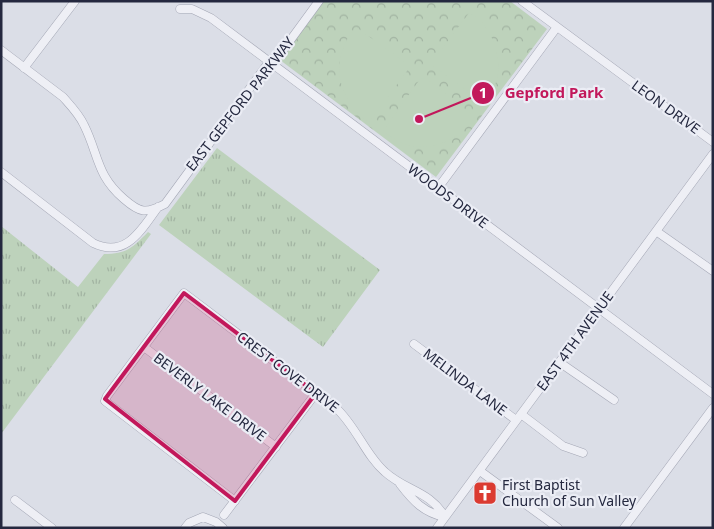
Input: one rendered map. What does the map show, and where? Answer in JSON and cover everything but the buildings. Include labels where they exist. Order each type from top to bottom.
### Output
[{"type":"street","points":[[24,68],[75,1]]},
{"type":"street","name":"EAST GEPFORD PARKWAY","points":[[1,172],[84,237],[99,246],[114,248],[128,243],[160,207],[165,204],[269,62],[281,53],[319,1]]},
{"type":"street","name":"LEON DRIVE","points":[[522,1],[713,142]]},
{"type":"street","name":"WOODS DRIVE","points":[[180,9],[192,9],[211,18],[713,394]]},
{"type":"street","points":[[438,188],[557,27]]},
{"type":"street","points":[[1,50],[63,97],[78,115],[88,134],[99,167],[112,189],[135,209],[147,211],[160,207]]},
{"type":"street","name":"EAST 4TH AVENUE","points":[[437,528],[713,154]]},
{"type":"street","points":[[656,231],[713,271]]},
{"type":"street","name":"CREST COVE DRIVE","points":[[144,347],[184,293],[342,414],[378,464],[400,484],[418,490],[439,506],[445,517]]},
{"type":"street","name":"MELINDA LANE","points":[[414,344],[563,446],[584,453]]},
{"type":"street","points":[[144,347],[106,396],[105,401],[235,501]]},
{"type":"street","name":"BEVERLY LAKE DRIVE","points":[[144,347],[276,446]]},
{"type":"street","points":[[559,362],[614,400]]},
{"type":"street","points":[[224,516],[316,394]]},
{"type":"street","points":[[624,528],[713,408]]},
{"type":"street","points":[[480,471],[558,528]]},
{"type":"street","points":[[15,500],[52,528]]},
{"type":"street","points":[[185,528],[189,523],[203,517],[216,522],[223,528]]},
{"type":"highlighted area","points":[[184,293],[316,393],[235,501],[105,399]]},
{"type":"green space","points":[[324,1],[510,1],[547,29],[436,177],[280,60]]},
{"type":"green space","points":[[469,13],[485,25],[497,53],[497,79],[494,87],[483,102],[432,65],[432,62]]},
{"type":"green space","points":[[356,27],[407,64],[407,71],[369,122],[358,113],[350,102],[343,90],[340,78],[339,65],[342,52],[347,39]]},
{"type":"green space","points":[[426,78],[475,117],[460,133],[451,139],[431,146],[410,146],[383,131],[420,79]]},
{"type":"green space","points":[[217,148],[380,270],[323,347],[159,225]]},
{"type":"green space","points":[[1,226],[78,287],[104,254],[118,253],[129,249],[148,232],[151,234],[1,434]]},
{"type":"place","name":"Gepford Park","points":[[419,119]]},
{"type":"place","name":"First Baptist Church of Sun Valley","points":[[485,493]]}]
